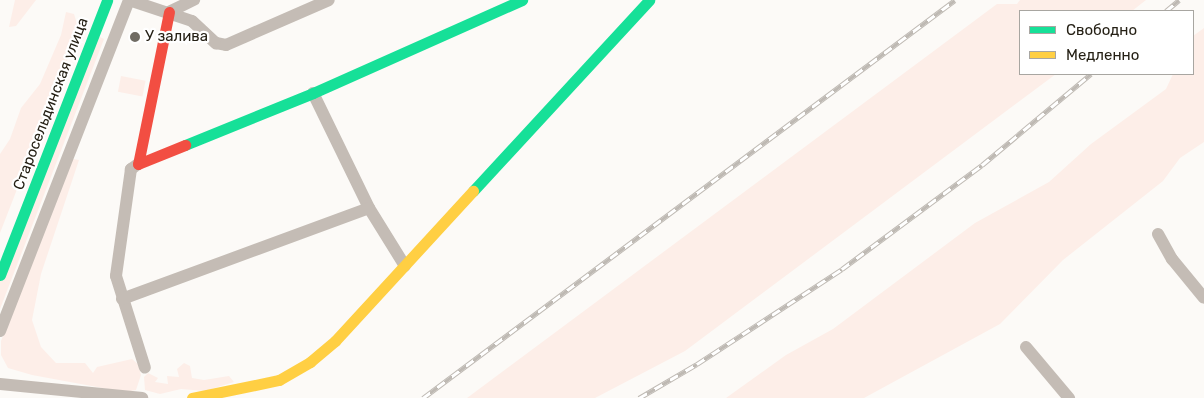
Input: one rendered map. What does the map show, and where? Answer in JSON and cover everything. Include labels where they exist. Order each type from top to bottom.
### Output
[{"type":"street","name":"Старосельдинская улица","points":[[0,275],[108,0]]},
{"type":"street","points":[[0,331],[129,0],[192,21],[216,43],[226,45],[329,0]]},
{"type":"street","points":[[169,12],[194,0]]},
{"type":"street","points":[[146,368],[116,276],[131,169],[138,164],[313,93],[522,0]]},
{"type":"street","points":[[192,398],[279,380],[310,362],[335,340],[405,266],[649,0]]},
{"type":"street","points":[[138,164],[169,12]]},
{"type":"street","points":[[313,93],[369,208],[405,266]]},
{"type":"street","points":[[122,299],[369,208]]},
{"type":"street","points":[[1158,234],[1172,259],[1204,298]]},
{"type":"street","points":[[1026,347],[1069,398]]},
{"type":"street","points":[[0,384],[142,398]]},
{"type":"shaded area","points":[[15,0],[36,0],[16,26],[9,27]]},
{"type":"shaded area","points":[[1020,0],[1146,0],[1133,10],[1019,10],[1019,75],[1055,75],[685,351],[595,398],[467,398],[997,4],[1017,4]]},
{"type":"shaded area","points":[[66,12],[74,14],[79,30],[0,233],[0,154],[10,139],[21,108],[40,84],[61,35]]},
{"type":"shaded area","points":[[1204,28],[1204,142],[1180,158],[1163,181],[1063,260],[1000,324],[864,398],[726,398],[786,355],[833,329],[975,223],[1049,182],[1091,144],[1166,89],[1173,75],[1194,75],[1194,35]]},
{"type":"shaded area","points":[[96,35],[104,39],[0,309],[0,281]]},
{"type":"shaded area","points":[[121,76],[146,81],[142,96],[118,92]]},
{"type":"shaded area","points":[[73,159],[79,160],[41,274],[32,320],[41,347],[56,363],[85,363],[93,373],[97,367],[132,359],[138,364],[141,375],[136,390],[124,392],[32,375],[8,368],[1,355],[1,341]]},
{"type":"shaded area","points":[[184,363],[190,366],[192,378],[204,380],[229,376],[234,382],[205,391],[181,389],[160,394],[145,390],[144,377],[148,373],[158,378],[155,382],[168,384],[167,376],[179,377],[177,369]]},
{"type":"railway","points":[[423,398],[955,0]]},
{"type":"railway","points":[[1167,10],[1179,0]]},
{"type":"railway","points":[[639,398],[697,364],[842,269],[982,165],[1090,75]]},
{"type":"traffic: fast","points":[[0,275],[107,0]]},
{"type":"traffic: fast","points":[[185,145],[313,93],[522,0]]},
{"type":"traffic: fast","points":[[473,191],[649,0]]},
{"type":"traffic: slow","points":[[192,398],[279,380],[310,362],[335,341],[473,191]]},
{"type":"traffic: jam","points":[[169,12],[138,164],[185,145]]},
{"type":"place","name":"У залива","points":[[135,37]]}]
